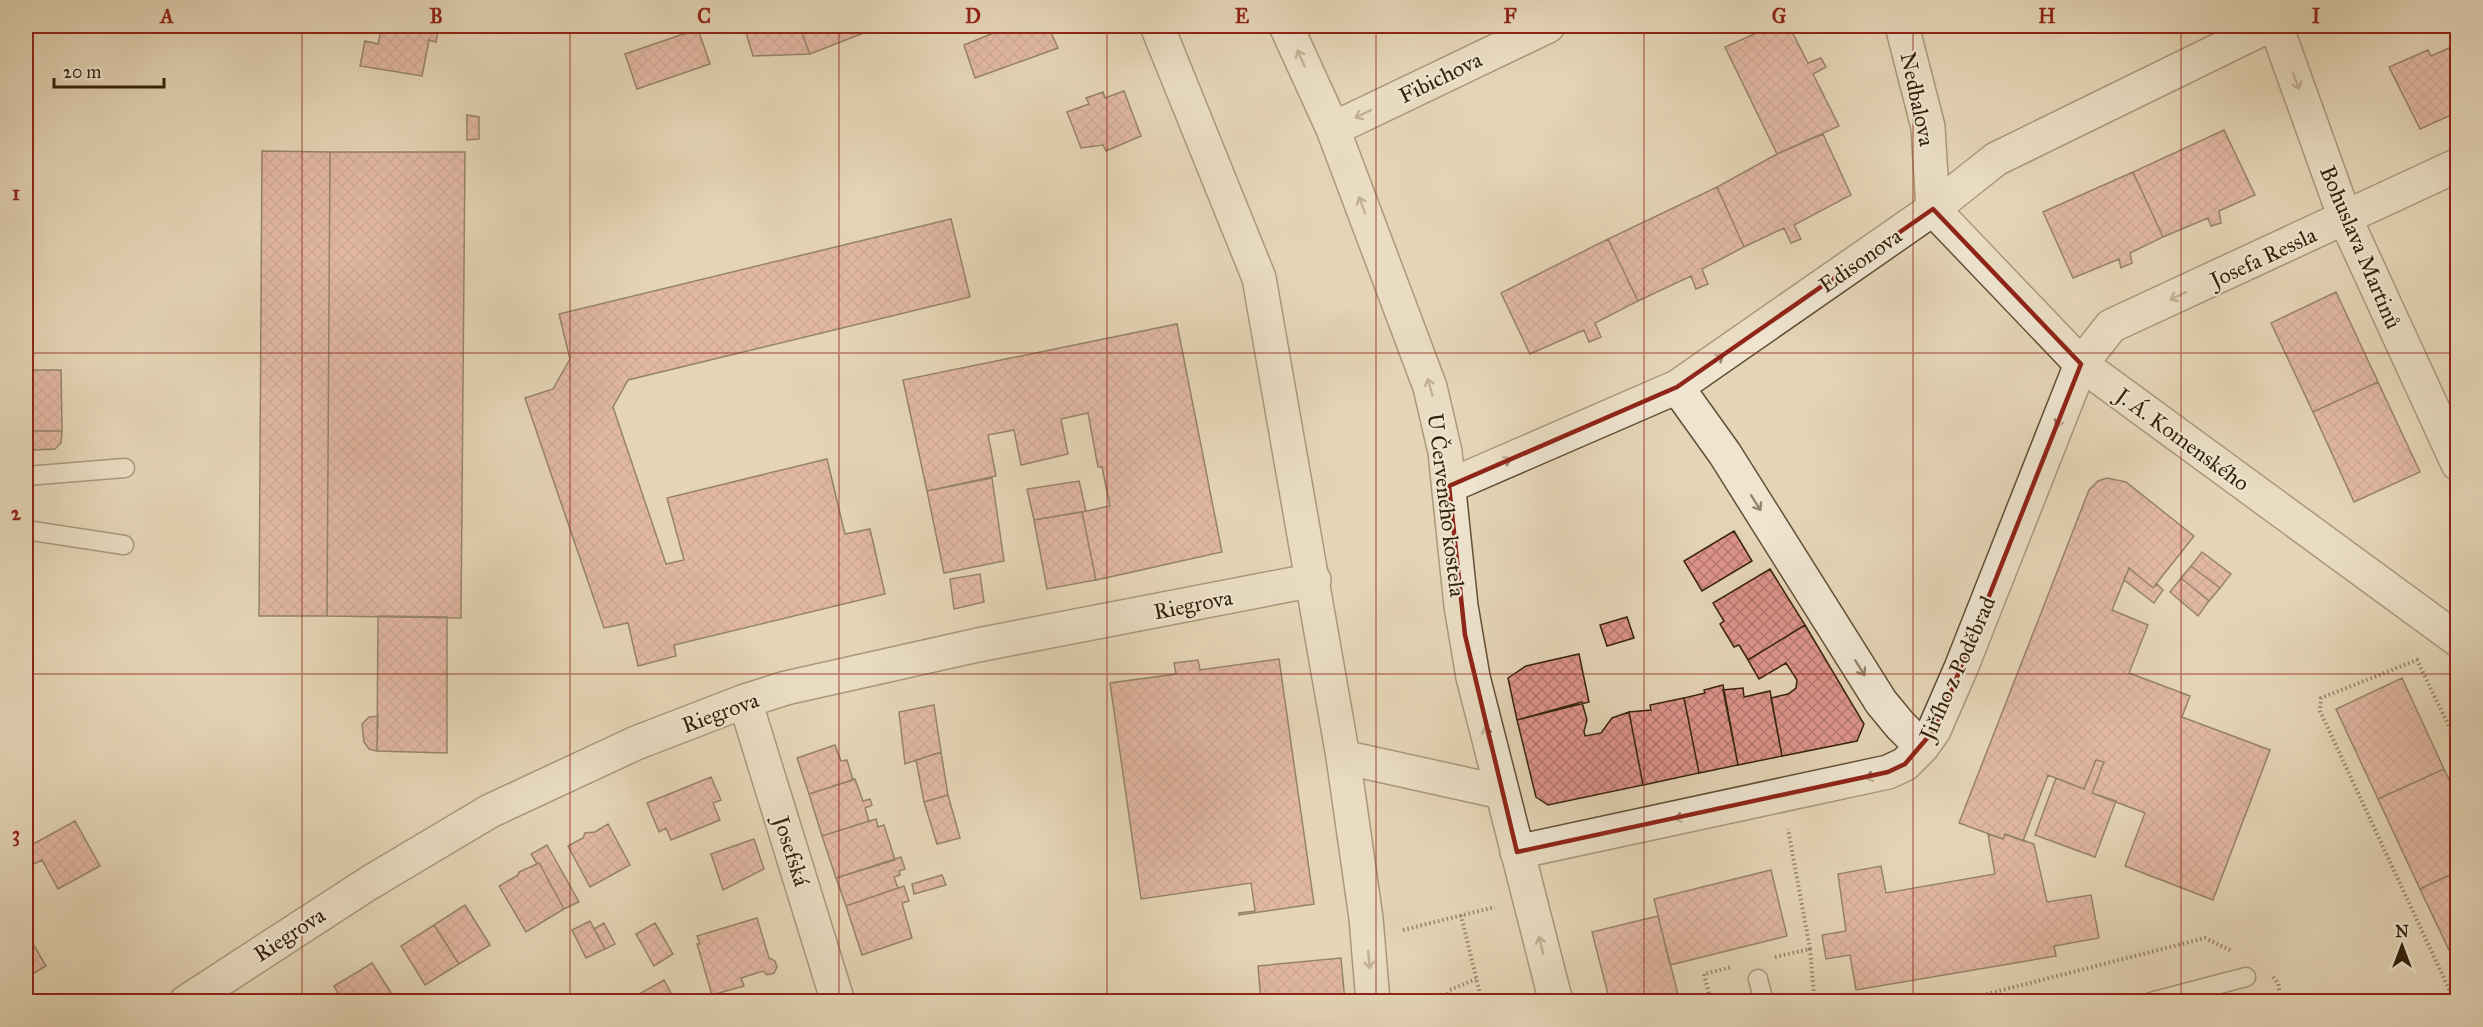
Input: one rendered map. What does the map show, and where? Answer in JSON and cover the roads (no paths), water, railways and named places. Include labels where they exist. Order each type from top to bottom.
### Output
[{"type":"street","points":[[1157,26],[1259,278],[1314,580],[1343,757],[1367,929],[1373,1002]]},
{"type":"street","name":"U Červeného kostela","points":[[1286,26],[1333,129],[1424,367],[1438,419],[1449,486],[1465,635],[1473,677],[1556,1002]]},
{"type":"street","name":"Fibichova","points":[[1333,129],[1548,26]]},
{"type":"street","name":"Nedbalova","points":[[1902,26],[1928,127],[1933,209]]},
{"type":"street","name":"Edisonova","points":[[1449,486],[1677,387],[1933,209],[1996,159],[2268,26]]},
{"type":"street","name":"Bohuslava Martinů","points":[[2276,26],[2345,219],[2457,464]]},
{"type":"street","name":"Josefa Ressla","points":[[2081,364],[2111,326],[2457,165]]},
{"type":"street","name":"J. Á. Komenského","points":[[1933,209],[2081,364],[2457,640]]},
{"type":"street","name":"Jiřího z Poděbrad","points":[[1517,852],[1898,769],[1922,747],[1934,730],[2081,364]]},
{"type":"street","points":[[1677,387],[1725,454],[1881,702],[1922,747]]},
{"type":"street","name":"Riegrova","points":[[186,1002],[369,883],[490,811],[636,743],[745,701],[786,688],[978,645],[1314,580]]},
{"type":"street","name":"Josefská","points":[[745,701],[829,997]]},
{"type":"street","points":[[1343,757],[1501,792]]},
{"type":"lane","points":[[26,476],[125,468]]},
{"type":"lane","points":[[26,530],[124,545]]},
{"type":"lane","points":[[2151,1002],[2246,977]]},
{"type":"lane","points":[[1758,979],[1764,1002]]}]
